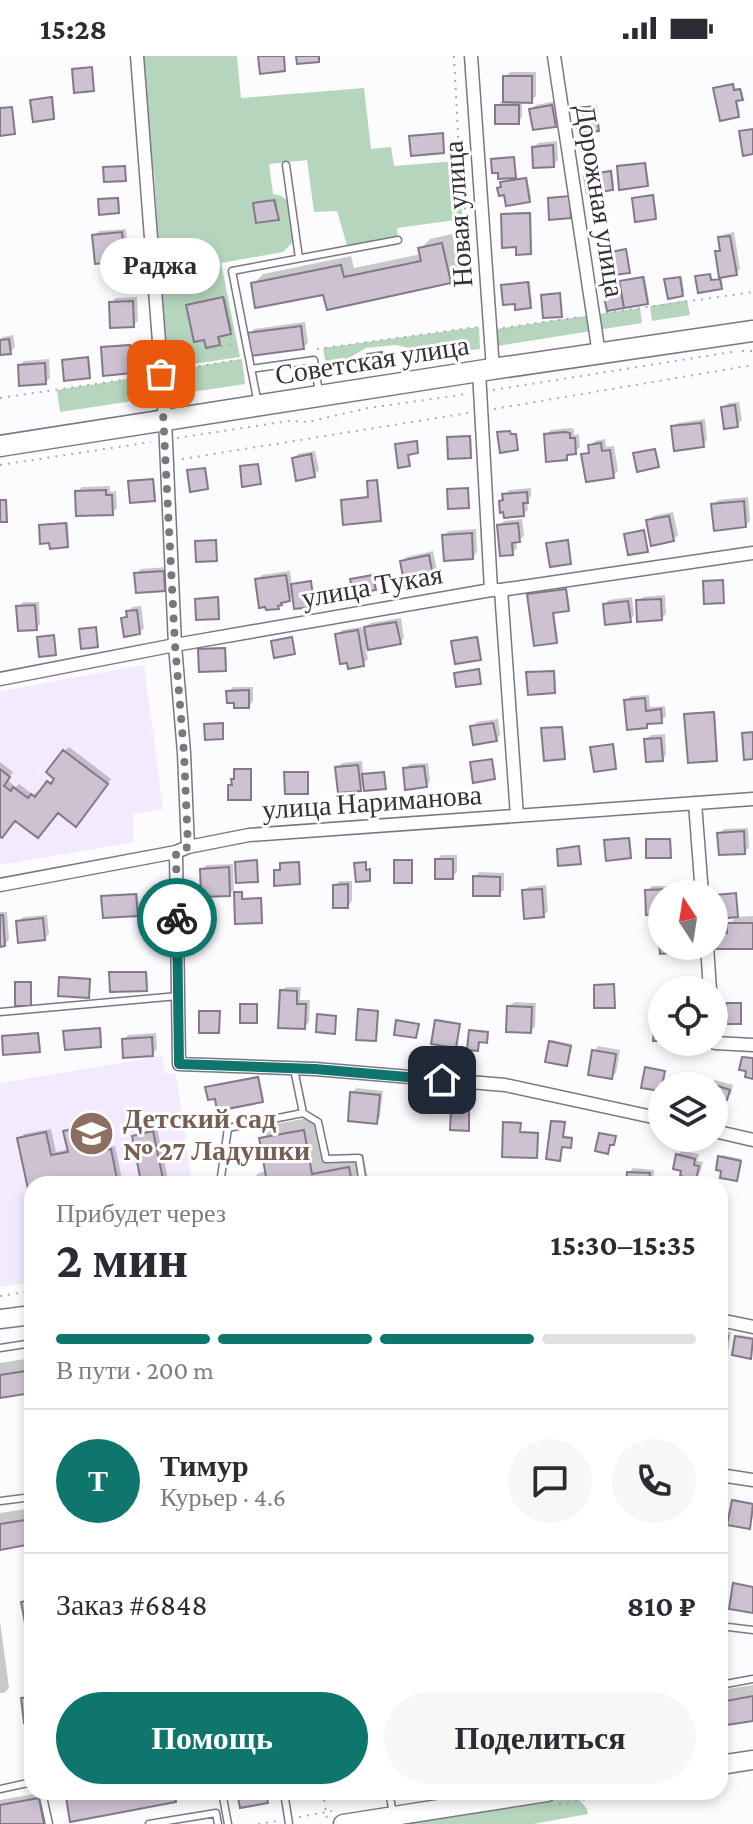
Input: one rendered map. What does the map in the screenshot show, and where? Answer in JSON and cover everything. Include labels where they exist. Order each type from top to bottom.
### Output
[{"type":"main road","name":"Советская улица","points":[[0,446],[165,430],[258,405],[484,378],[599,354],[753,331]]},
{"type":"street","points":[[137,56],[162,373],[175,645],[184,753],[179,1064],[294,1069],[505,1085],[648,1116]]},
{"type":"street","name":"Новая улица","points":[[471,56],[484,328],[482,411],[517,816]]},
{"type":"street","name":"Дорожная улица","points":[[554,56],[599,354]]},
{"type":"street","name":"улица Тукая","points":[[0,679],[175,645],[496,590],[753,553]]},
{"type":"street","name":"улица Нариманова","points":[[0,885],[249,835],[753,799]]},
{"type":"street","points":[[695,803],[701,880]]},
{"type":"street","points":[[728,1044],[753,1045]]},
{"type":"street","points":[[728,1134],[753,1140]]},
{"type":"street","points":[[0,1319],[24,1316]]},
{"type":"street","points":[[728,1322],[753,1327]]},
{"type":"street","points":[[728,1476],[753,1480]]},
{"type":"street","points":[[728,1764],[753,1760]]},
{"type":"street","points":[[341,1817],[394,1820],[503,1800]]},
{"type":"lane","points":[[286,165],[299,258]]},
{"type":"lane","points":[[258,405],[232,271],[398,240]]},
{"type":"lane","points":[[251,369],[314,360],[319,396]]},
{"type":"lane","points":[[0,1012],[178,996]]},
{"type":"lane","points":[[294,1069],[303,1113]]},
{"type":"lane","points":[[221,1176],[228,1128],[303,1113],[318,1122],[326,1159],[359,1158],[362,1176]]},
{"type":"lane","points":[[0,1348],[24,1344]]},
{"type":"lane","points":[[0,1501],[24,1498]]},
{"type":"lane","points":[[728,1627],[753,1630]]},
{"type":"lane","points":[[728,1684],[753,1679]]},
{"type":"lane","points":[[0,1789],[24,1784]]},
{"type":"lane","points":[[44,1800],[49,1824]]},
{"type":"lane","points":[[224,1800],[228,1824]]},
{"type":"lane","points":[[285,1800],[289,1822]]},
{"type":"lane","points":[[390,1800],[394,1820]]},
{"type":"lane","points":[[149,1824],[216,1813],[218,1824]]},
{"type":"path","points":[[454,56],[460,160],[472,267]]},
{"type":"path","points":[[308,350],[753,292]]},
{"type":"path","points":[[214,347],[246,341]]},
{"type":"path","points":[[0,465],[165,430],[308,422],[484,378],[753,351]]},
{"type":"path","points":[[0,398],[249,358]]},
{"type":"path","points":[[167,462],[753,365]]},
{"type":"path","points":[[0,1296],[24,1292]]},
{"type":"path","points":[[324,1800],[328,1824]]},
{"type":"path","points":[[258,1824],[289,1822],[326,1812],[341,1817]]},
{"type":"shaded area","points":[[144,665],[163,809],[133,814],[134,842],[0,865],[0,691]]},
{"type":"shaded area","name":"Детский сад № 27 Ладушки","points":[[162,1056],[165,1073],[176,1074],[191,1176],[24,1176],[24,1283],[0,1287],[0,1083]]},
{"type":"green space","points":[[139,56],[237,56],[241,98],[364,88],[371,149],[391,147],[394,166],[456,161],[463,219],[397,228],[398,240],[348,249],[337,211],[314,212],[307,160],[269,164],[273,194],[288,201],[294,241],[283,252],[221,263],[240,357],[166,368],[154,172],[146,172]]},
{"type":"green space","points":[[687,300],[690,315],[652,321],[650,306]]},
{"type":"green space","points":[[640,308],[642,323],[491,347],[490,330]]},
{"type":"green space","points":[[479,327],[480,349],[439,354],[395,345],[366,348],[327,371],[323,348]]},
{"type":"green space","points":[[242,359],[245,384],[60,412],[57,390]]},
{"type":"green space","points":[[537,1800],[580,1800],[588,1814],[533,1824],[404,1824],[404,1821]]},
{"type":"building","points":[[258,56],[284,56],[285,71],[260,74]]},
{"type":"building","points":[[296,56],[319,56],[319,62],[297,64]]},
{"type":"building","points":[[92,67],[94,91],[74,93],[72,69]]},
{"type":"building","points":[[503,76],[532,76],[532,103],[503,102]]},
{"type":"building","points":[[733,84],[734,90],[740,89],[743,100],[736,101],[739,117],[720,121],[713,88]]},
{"type":"building","points":[[52,97],[54,119],[33,122],[30,100]]},
{"type":"building","points":[[495,105],[519,105],[519,124],[495,124]]},
{"type":"building","points":[[552,105],[556,127],[533,130],[529,109]]},
{"type":"building","points":[[596,106],[599,131],[578,133],[575,108]]},
{"type":"building","points":[[12,107],[15,134],[0,136],[0,108]]},
{"type":"building","points":[[753,129],[753,154],[743,156],[739,131]]},
{"type":"building","points":[[443,133],[444,153],[411,156],[409,136]]},
{"type":"building","points":[[553,145],[554,167],[533,168],[532,147]]},
{"type":"building","points":[[514,157],[516,178],[498,179],[498,173],[492,173],[491,159]]},
{"type":"building","points":[[645,163],[648,186],[619,190],[617,166]]},
{"type":"building","points":[[125,166],[126,181],[104,182],[103,167]]},
{"type":"building","points":[[611,171],[613,190],[587,194],[584,175]]},
{"type":"building","points":[[526,178],[530,202],[506,206],[504,195],[499,196],[497,188],[501,187],[500,182]]},
{"type":"building","points":[[653,195],[656,219],[635,222],[632,198]]},
{"type":"building","points":[[570,196],[571,218],[549,220],[548,198]]},
{"type":"building","points":[[118,198],[119,213],[99,215],[98,199]]},
{"type":"building","points":[[274,200],[279,220],[256,223],[253,203]]},
{"type":"building","points":[[530,213],[531,254],[516,255],[516,247],[502,248],[501,214]]},
{"type":"building","points":[[122,232],[125,261],[95,264],[92,235]]},
{"type":"building","points":[[730,236],[737,275],[719,278],[715,251],[720,251],[718,237]]},
{"type":"building","points":[[442,243],[451,283],[327,310],[323,295],[255,308],[251,283],[341,265],[344,277],[421,261],[418,248]]},
{"type":"building","points":[[626,249],[630,273],[615,275],[614,270],[609,271],[606,253]]},
{"type":"building","points":[[710,274],[711,280],[720,279],[722,289],[698,293],[695,276]]},
{"type":"building","points":[[643,277],[648,304],[624,308],[619,281]]},
{"type":"building","points":[[680,277],[683,296],[668,299],[664,279]]},
{"type":"building","points":[[528,282],[531,308],[515,310],[515,304],[503,305],[501,285]]},
{"type":"building","points":[[620,285],[624,308],[607,311],[603,292],[615,290],[614,286]]},
{"type":"building","points":[[560,293],[562,317],[543,318],[541,295]]},
{"type":"building","points":[[223,297],[231,334],[218,337],[220,345],[206,348],[204,340],[194,342],[186,305]]},
{"type":"building","points":[[133,301],[134,327],[110,328],[109,302]]},
{"type":"building","points":[[301,326],[304,349],[251,356],[247,333]]},
{"type":"building","points":[[9,339],[11,354],[0,355],[0,340]]},
{"type":"building","points":[[130,345],[132,373],[103,376],[101,347]]},
{"type":"building","points":[[382,352],[383,363],[369,365],[367,354]]},
{"type":"building","points":[[88,357],[90,378],[64,381],[62,360]]},
{"type":"building","points":[[45,363],[46,384],[19,386],[18,365]]},
{"type":"building","points":[[735,405],[738,427],[724,429],[721,407]]},
{"type":"building","points":[[701,423],[704,447],[674,451],[671,426]]},
{"type":"building","points":[[497,432],[516,434],[518,450],[500,453]]},
{"type":"building","points":[[570,433],[570,438],[575,438],[576,454],[567,455],[567,460],[546,462],[544,434]]},
{"type":"building","points":[[470,436],[471,458],[448,459],[447,437]]},
{"type":"building","points":[[417,441],[418,453],[408,455],[410,466],[398,468],[395,444]]},
{"type":"building","points":[[601,443],[602,451],[610,450],[614,478],[586,482],[581,454],[589,453],[588,445]]},
{"type":"building","points":[[655,449],[659,467],[637,472],[633,453]]},
{"type":"building","points":[[311,454],[315,477],[296,481],[292,458]]},
{"type":"building","points":[[258,464],[261,484],[242,487],[240,466]]},
{"type":"building","points":[[205,468],[208,489],[190,492],[187,470]]},
{"type":"building","points":[[153,479],[155,501],[130,503],[128,481]]},
{"type":"building","points":[[377,480],[381,521],[343,525],[341,500],[368,497],[367,481]]},
{"type":"building","points":[[468,488],[469,508],[448,509],[447,489]]},
{"type":"building","points":[[106,490],[106,495],[112,495],[113,515],[76,516],[75,491]]},
{"type":"building","points":[[527,492],[528,503],[523,503],[524,516],[504,518],[503,512],[500,513],[499,501],[503,500],[502,494]]},
{"type":"building","points":[[0,500],[6,500],[7,522],[0,522]]},
{"type":"building","points":[[744,501],[746,527],[714,531],[711,504]]},
{"type":"building","points":[[669,516],[674,541],[651,546],[646,520]]},
{"type":"building","points":[[66,523],[68,547],[50,549],[49,543],[40,544],[39,525]]},
{"type":"building","points":[[518,523],[520,542],[512,543],[513,555],[500,556],[497,525]]},
{"type":"building","points":[[644,530],[648,552],[628,555],[624,534]]},
{"type":"building","points":[[472,533],[473,559],[444,561],[442,535]]},
{"type":"building","points":[[216,540],[217,561],[196,562],[195,541]]},
{"type":"building","points":[[568,540],[571,564],[550,567],[546,543]]},
{"type":"building","points":[[429,555],[434,581],[405,587],[400,561]]},
{"type":"building","points":[[164,571],[165,591],[136,593],[134,573]]},
{"type":"building","points":[[286,575],[290,601],[281,603],[279,609],[259,608],[255,579]]},
{"type":"building","points":[[373,575],[376,590],[353,594],[350,579]]},
{"type":"building","points":[[723,580],[724,603],[704,604],[703,581]]},
{"type":"building","points":[[311,581],[314,607],[294,609],[291,584]]},
{"type":"building","points":[[566,589],[569,611],[553,613],[557,643],[534,646],[527,594]]},
{"type":"building","points":[[218,597],[219,619],[196,620],[195,599]]},
{"type":"building","points":[[661,599],[662,620],[637,622],[636,600]]},
{"type":"building","points":[[628,601],[631,622],[605,625],[603,604]]},
{"type":"building","points":[[35,605],[37,630],[18,631],[16,606]]},
{"type":"building","points":[[137,610],[140,634],[124,637],[121,618],[127,617],[126,611]]},
{"type":"building","points":[[396,622],[401,644],[368,650],[364,627]]},
{"type":"building","points":[[96,627],[98,647],[81,649],[79,629]]},
{"type":"building","points":[[358,630],[364,666],[348,669],[347,663],[340,664],[335,634]]},
{"type":"building","points":[[54,635],[56,655],[39,657],[37,637]]},
{"type":"building","points":[[292,637],[295,654],[274,658],[271,641]]},
{"type":"building","points":[[477,637],[481,660],[455,664],[451,641]]},
{"type":"building","points":[[225,648],[226,671],[199,672],[198,649]]},
{"type":"building","points":[[479,669],[481,684],[456,687],[454,673]]},
{"type":"building","points":[[554,671],[555,693],[528,695],[526,672]]},
{"type":"building","points":[[249,690],[249,708],[234,708],[234,703],[227,703],[226,691]]},
{"type":"building","points":[[645,698],[646,711],[661,709],[662,723],[627,730],[624,700]]},
{"type":"building","points":[[714,712],[717,761],[688,763],[684,714]]},
{"type":"building","points":[[223,723],[223,739],[205,740],[204,724]]},
{"type":"building","points":[[493,723],[497,741],[473,745],[470,726]]},
{"type":"building","points":[[562,727],[565,759],[544,761],[541,728]]},
{"type":"building","points":[[753,732],[753,759],[744,760],[742,733]]},
{"type":"building","points":[[661,738],[663,761],[646,762],[644,739]]},
{"type":"building","points":[[613,744],[616,769],[594,772],[590,747]]},
{"type":"building","points":[[63,750],[108,784],[76,827],[58,813],[38,838],[15,821],[0,837],[0,769],[10,777],[4,786],[11,791],[13,787],[28,798],[31,794],[35,797],[47,781],[51,784],[54,779],[46,772]]},
{"type":"building","points":[[492,759],[495,779],[473,783],[470,762]]},
{"type":"building","points":[[358,765],[361,791],[338,793],[335,767]]},
{"type":"building","points":[[424,766],[427,787],[405,790],[403,768]]},
{"type":"building","points":[[234,769],[251,769],[251,800],[228,800],[228,785],[232,785]]},
{"type":"building","points":[[284,772],[308,772],[308,794],[285,794]]},
{"type":"building","points":[[384,772],[386,789],[364,791],[362,774]]},
{"type":"building","points":[[744,831],[745,854],[719,855],[717,833]]},
{"type":"building","points":[[629,838],[631,858],[606,861],[604,840]]},
{"type":"building","points":[[646,839],[670,839],[671,858],[646,858]]},
{"type":"building","points":[[579,846],[581,864],[558,866],[557,849]]},
{"type":"building","points":[[435,859],[453,859],[453,879],[435,879]]},
{"type":"building","points":[[257,860],[258,882],[236,883],[235,862]]},
{"type":"building","points":[[394,860],[412,860],[412,883],[394,883]]},
{"type":"building","points":[[299,862],[300,884],[274,886],[274,870],[280,870],[280,863]]},
{"type":"building","points":[[366,862],[366,870],[370,869],[370,881],[356,882],[354,863]]},
{"type":"building","points":[[229,867],[230,896],[201,897],[200,869]]},
{"type":"building","points":[[473,876],[500,877],[500,896],[473,896]]},
{"type":"building","points":[[348,884],[348,908],[333,908],[333,885]]},
{"type":"building","points":[[542,889],[544,917],[524,919],[522,890]]},
{"type":"building","points":[[645,890],[648,890],[646,915]]},
{"type":"building","points":[[234,892],[242,892],[242,899],[261,898],[262,923],[235,924]]},
{"type":"building","points":[[736,893],[738,917],[728,918],[728,894]]},
{"type":"building","points":[[136,894],[138,916],[103,918],[101,896]]},
{"type":"building","points":[[0,915],[3,915],[5,946],[0,947]]},
{"type":"building","points":[[43,918],[45,940],[18,943],[16,921]]},
{"type":"building","points":[[728,923],[753,923],[753,949],[728,949]]},
{"type":"building","points":[[109,972],[146,972],[147,991],[110,992]]},
{"type":"building","points":[[59,977],[90,979],[89,998],[58,996]]},
{"type":"building","points":[[15,982],[31,982],[31,1006],[15,1006]]},
{"type":"building","points":[[614,984],[615,1008],[594,1008],[594,985]]},
{"type":"building","points":[[280,990],[297,991],[297,1004],[306,1004],[305,1029],[278,1028]]},
{"type":"building","points":[[728,1003],[741,1003],[741,1024],[728,1024]]},
{"type":"building","points":[[240,1004],[257,1004],[257,1023],[240,1023]]},
{"type":"building","points":[[507,1006],[532,1007],[531,1033],[506,1032]]},
{"type":"building","points":[[358,1009],[378,1011],[376,1041],[356,1040]]},
{"type":"building","points":[[199,1011],[220,1011],[219,1033],[199,1033]]},
{"type":"building","points":[[317,1014],[336,1016],[335,1034],[316,1032]]},
{"type":"building","points":[[396,1020],[419,1024],[416,1038],[394,1035]]},
{"type":"building","points":[[435,1020],[460,1024],[456,1048],[431,1044]]},
{"type":"building","points":[[100,1028],[101,1047],[65,1050],[63,1031]]},
{"type":"building","points":[[469,1030],[488,1032],[487,1043],[479,1042],[478,1051],[467,1050]]},
{"type":"building","points":[[38,1033],[40,1052],[3,1055],[2,1036]]},
{"type":"building","points":[[152,1037],[153,1056],[123,1058],[122,1039]]},
{"type":"building","points":[[549,1041],[571,1046],[567,1066],[545,1062]]},
{"type":"building","points":[[592,1050],[616,1054],[612,1079],[588,1075]]},
{"type":"building","points":[[742,1057],[753,1058],[753,1079],[745,1077],[746,1071],[739,1070]]},
{"type":"building","points":[[645,1067],[665,1071],[648,1072],[648,1089],[641,1088]]},
{"type":"building","points":[[258,1077],[263,1102],[217,1111],[215,1099],[208,1100],[205,1087]]},
{"type":"building","points":[[350,1092],[380,1095],[377,1124],[348,1121]]},
{"type":"building","points":[[451,1111],[469,1111],[469,1131],[450,1130]]},
{"type":"building","points":[[551,1121],[565,1122],[563,1137],[572,1138],[571,1148],[562,1147],[560,1161],[546,1159]]},
{"type":"building","points":[[503,1122],[521,1123],[520,1132],[538,1133],[537,1158],[502,1157]]},
{"type":"building","points":[[92,1125],[97,1152],[111,1149],[116,1176],[25,1176],[17,1138],[46,1132],[51,1155],[68,1152],[63,1131]]},
{"type":"building","points":[[304,1130],[312,1174],[349,1167],[351,1176],[266,1176],[259,1138]]},
{"type":"building","points":[[153,1131],[162,1176],[140,1176],[132,1136]]},
{"type":"building","points":[[599,1133],[616,1136],[608,1154],[595,1151]]},
{"type":"building","points":[[676,1154],[695,1159],[694,1165],[699,1166],[697,1176],[680,1176],[681,1171],[673,1169]]},
{"type":"building","points":[[718,1156],[741,1161],[737,1181],[720,1176],[721,1171],[716,1170]]},
{"type":"building","points":[[627,1172],[650,1173],[650,1176],[627,1176]]},
{"type":"building","points":[[735,1336],[753,1339],[751,1359],[732,1355]]},
{"type":"building","points":[[24,1371],[24,1394],[0,1398],[0,1375]]},
{"type":"building","points":[[732,1500],[753,1504],[750,1529],[728,1525]]},
{"type":"building","points":[[24,1520],[24,1546],[0,1550],[0,1524]]},
{"type":"building","points":[[733,1583],[753,1587],[753,1613],[729,1609]]},
{"type":"building","points":[[753,1696],[753,1721],[728,1725],[728,1701]]},
{"type":"building","points":[[39,1800],[44,1824],[0,1824],[0,1805]]},
{"type":"building","points":[[66,1800],[176,1800],[176,1802],[70,1822]]},
{"type":"building","points":[[238,1800],[267,1800],[268,1803],[240,1808]]},
{"type":"way so far","points":[[161,374],[188,847],[176,852],[177,918]]},
{"type":"place","name":"Раджа","points":[[161,374]]},
{"type":"place","name":"Детский сад № 27 Ладушки","points":[[92,1134]]},
{"type":"route","points":[[177,918],[179,1064],[315,1069],[442,1080]]}]
